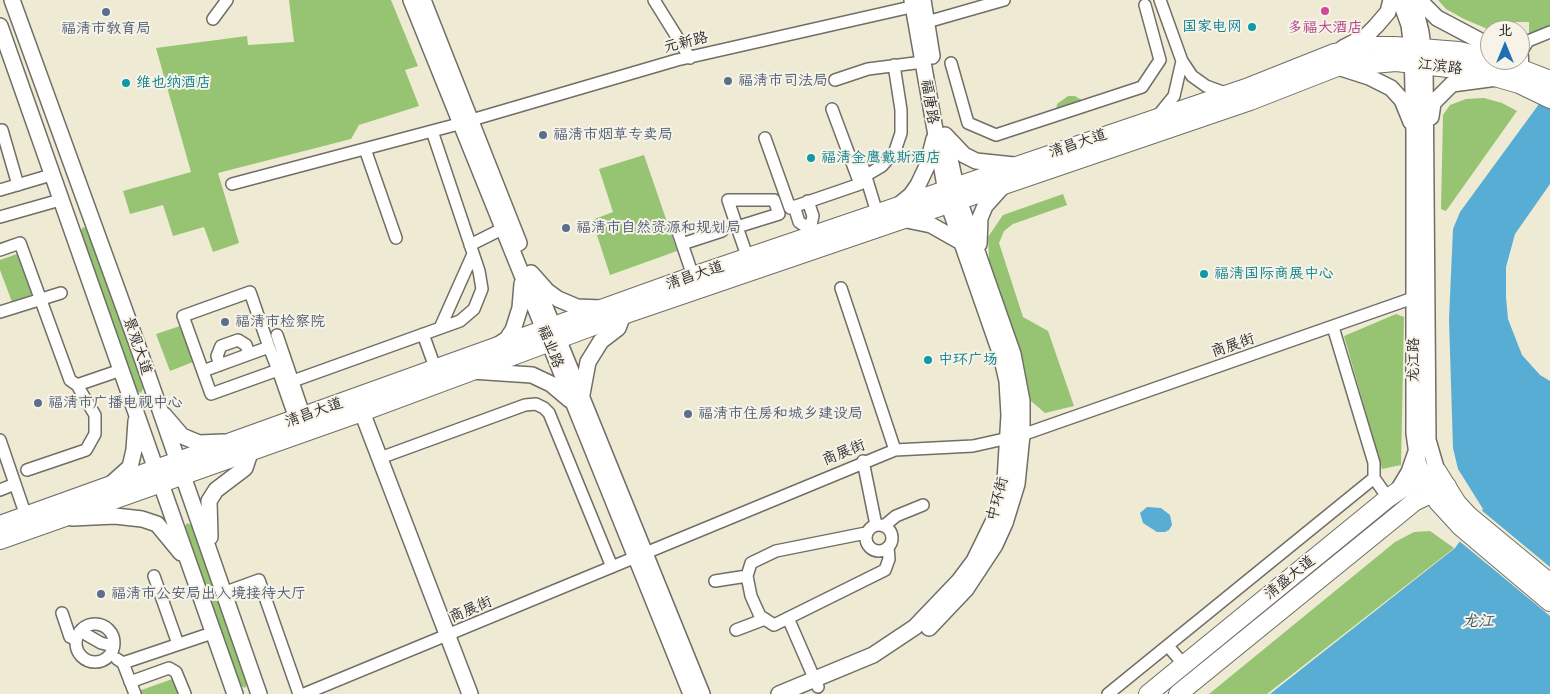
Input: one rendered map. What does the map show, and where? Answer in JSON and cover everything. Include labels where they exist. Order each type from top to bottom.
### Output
[{"type":"main road","name":"江滨路","points":[[1411,55],[1459,51],[1480,56]]},
{"type":"main road","name":"清昌大道","points":[[0,525],[91,494],[159,476],[249,444],[362,412],[472,371],[551,335],[615,311],[952,194],[1018,165],[1157,117],[1335,60],[1411,55]]},
{"type":"main road","name":"江滨路","points":[[1411,55],[1474,71],[1481,70]]},
{"type":"main road","name":"清昌大道","points":[[952,194],[1002,186],[1256,99],[1335,60]]},
{"type":"main road","name":"江滨路","points":[[1514,70],[1547,88]]},
{"type":"main road","name":"江滨路","points":[[1514,70],[1547,88]]},
{"type":"main road","name":"清昌大道","points":[[615,311],[693,276],[811,232],[877,213],[899,212]]},
{"type":"main road","name":"清昌大道","points":[[249,444],[299,415],[488,351],[551,335]]},
{"type":"main road","name":"龙江路","points":[[1431,474],[1440,490],[1457,503],[1459,519],[1550,602]]},
{"type":"main road","name":"清盛大道","points":[[1148,694],[1392,495],[1431,474]]},
{"type":"main road","name":"清昌大道","points":[[0,540],[60,519],[159,476]]},
{"type":"main road","name":"清盛大道","points":[[1178,694],[1414,502],[1440,490]]},
{"type":"main road","points":[[1397,516],[1408,510],[1425,509],[1459,519]]},
{"type":"main road","name":"龙江路","points":[[1459,519],[1550,583]]},
{"type":"street","name":"景观大道","points":[[12,0],[18,21],[82,192],[259,694]]},
{"type":"street","points":[[18,21],[24,9],[22,0]]},
{"type":"street","points":[[213,20],[227,0]]},
{"type":"street","name":"福业路","points":[[411,0],[527,275],[640,555],[689,687],[702,694]]},
{"type":"street","name":"福业路","points":[[423,0],[502,229],[527,275]]},
{"type":"street","points":[[654,0],[690,58]]},
{"type":"street","points":[[927,22],[1004,0]]},
{"type":"street","points":[[1160,0],[1182,61],[1199,83],[1228,94]]},
{"type":"street","points":[[1391,0],[1388,12],[1371,31],[1335,60],[1391,88],[1402,100],[1414,132]]},
{"type":"street","points":[[1400,0],[1409,25],[1411,55]]},
{"type":"street","points":[[1411,55],[1413,0]]},
{"type":"street","points":[[1419,0],[1437,18],[1480,41]]},
{"type":"street","name":"元新路","points":[[232,184],[432,131],[690,58],[918,3]]},
{"type":"street","name":"福唐路","points":[[918,3],[927,22],[940,135]]},
{"type":"street","name":"福唐路","points":[[918,3],[923,62],[952,194]]},
{"type":"street","points":[[950,63],[968,123],[996,135],[1142,87],[1160,60],[1145,5]]},
{"type":"street","name":"景观大道","points":[[0,26],[235,694]]},
{"type":"street","points":[[1530,41],[1550,32]]},
{"type":"street","name":"龙江路","points":[[1411,55],[1414,132],[1413,298],[1416,452],[1431,474]]},
{"type":"street","name":"龙江路","points":[[1411,55],[1425,151],[1428,440],[1431,474]]},
{"type":"street","points":[[1157,117],[1174,96],[1182,61]]},
{"type":"street","points":[[835,80],[868,69],[923,62]]},
{"type":"street","points":[[877,213],[864,172],[882,166],[895,151],[901,133],[901,110],[894,65]]},
{"type":"street","points":[[1425,151],[1433,102],[1452,84],[1495,70]]},
{"type":"street","points":[[765,138],[790,208],[860,184],[832,109]]},
{"type":"street","points":[[2,130],[18,184]]},
{"type":"street","points":[[293,381],[460,321],[474,310],[482,289],[472,250],[432,131]]},
{"type":"street","points":[[961,242],[931,225],[899,212],[918,185],[940,135],[964,155],[976,162],[1018,165]]},
{"type":"street","points":[[365,149],[396,238]]},
{"type":"street","points":[[0,190],[51,175]]},
{"type":"street","points":[[981,263],[978,232],[980,218],[988,203],[1002,186]]},
{"type":"street","points":[[0,217],[82,192]]},
{"type":"street","name":"中环街","points":[[952,194],[961,242],[1005,372],[1015,436]]},
{"type":"street","name":"中环街","points":[[779,694],[816,683],[887,647],[915,627],[959,582],[985,540],[995,518],[1022,401],[1013,354],[981,263],[952,194]]},
{"type":"street","points":[[808,201],[813,216],[811,232]]},
{"type":"street","points":[[794,206],[799,222],[811,232]]},
{"type":"street","points":[[737,227],[745,250]]},
{"type":"street","points":[[440,328],[472,250],[502,229]]},
{"type":"street","points":[[677,229],[693,276]]},
{"type":"street","points":[[682,244],[722,231]]},
{"type":"street","points":[[0,250],[20,244],[70,380],[77,385],[95,415],[95,434],[86,450],[26,470]]},
{"type":"street","points":[[472,371],[532,375],[577,399],[588,362],[601,341],[618,328],[615,311],[577,307],[558,299],[527,275],[513,330],[507,339],[488,351]]},
{"type":"street","points":[[841,288],[895,450]]},
{"type":"street","points":[[278,370],[211,394],[183,316],[250,292],[278,370],[299,415]]},
{"type":"street","points":[[0,312],[61,293]]},
{"type":"street","name":"商展街","points":[[304,694],[448,636],[862,461],[895,450],[973,446],[1015,436],[1413,298]]},
{"type":"street","points":[[1333,327],[1374,463],[1374,478],[1392,495],[1409,472],[1416,452]]},
{"type":"street","points":[[423,334],[436,370]]},
{"type":"street","points":[[277,335],[293,381],[299,415]]},
{"type":"street","points":[[220,365],[217,356],[221,346],[238,340],[246,345],[249,354]]},
{"type":"street","points":[[203,371],[269,347]]},
{"type":"street","points":[[77,385],[121,370]]},
{"type":"street","points":[[380,458],[525,405],[536,404],[549,413],[612,567]]},
{"type":"street","points":[[158,406],[182,436],[199,443],[249,444],[244,468],[216,490],[210,501],[208,524],[214,564]]},
{"type":"street","points":[[91,494],[112,484],[130,467],[136,437],[136,412]]},
{"type":"street","points":[[362,412],[470,694]]},
{"type":"street","points":[[0,440],[26,516]]},
{"type":"street","points":[[862,461],[880,525],[891,535],[888,546],[889,559],[885,570],[774,625],[760,616],[751,596],[747,576],[751,563],[776,551],[866,533],[880,525],[896,516],[923,505]]},
{"type":"street","points":[[1108,694],[1374,478]]},
{"type":"street","points":[[0,490],[15,484]]},
{"type":"street","points":[[60,519],[115,516],[142,519],[157,524],[174,542],[193,572]]},
{"type":"street","points":[[866,533],[866,542],[872,549],[880,550],[888,546]]},
{"type":"street","points":[[154,576],[178,644]]},
{"type":"street","points":[[715,581],[747,576]]},
{"type":"street","points":[[224,593],[259,580],[299,694]]},
{"type":"street","points":[[62,613],[70,637],[78,635],[88,625],[101,625],[111,633],[112,650]]},
{"type":"street","points":[[788,618],[816,683]]},
{"type":"street","points":[[736,630],[765,619]]},
{"type":"street","points":[[123,664],[214,632]]},
{"type":"street","points":[[78,635],[78,651],[86,659],[97,661],[112,650]]},
{"type":"street","points":[[78,635],[101,643],[112,650],[123,664],[135,694]]},
{"type":"street","points":[[1168,646],[1184,665]]},
{"type":"street","points":[[130,682],[169,668],[176,672],[185,694]]},
{"type":"street","name":"中环街","points":[[802,694],[816,683]]},
{"type":"street","points":[[689,687],[706,689],[716,694]]},
{"type":"green space","points":[[289,0],[391,0],[418,66],[405,70],[419,106],[359,125],[351,139],[218,173],[239,243],[213,252],[204,227],[173,236],[163,205],[130,214],[123,191],[191,172],[156,48],[247,36],[248,45],[294,42]]},
{"type":"green space","points":[[1438,0],[1550,0],[1550,26],[1538,33],[1530,33],[1530,20],[1480,20],[1480,26],[1446,9]]},
{"type":"green space","points":[[1068,96],[1075,96],[1085,102],[1056,112],[1057,104]]},
{"type":"green space","points":[[1484,98],[1502,103],[1517,111],[1446,211],[1441,209],[1443,115],[1450,105],[1466,99]]},
{"type":"green space","points":[[644,155],[677,251],[610,275],[592,220],[613,212],[599,169]]},
{"type":"green space","points":[[1063,194],[1067,205],[1013,224],[1004,231],[999,243],[1023,317],[1048,331],[1074,406],[1045,413],[1031,401],[1023,360],[989,260],[988,237],[1003,215]]},
{"type":"green space","points":[[83,227],[89,230],[144,387],[141,393],[134,390],[79,233]]},
{"type":"green space","points":[[17,254],[32,295],[12,302],[0,270],[0,260]]},
{"type":"green space","points":[[1396,314],[1404,317],[1401,465],[1382,469],[1344,336]]},
{"type":"green space","points":[[180,326],[193,362],[170,371],[156,334]]},
{"type":"green space","points":[[187,523],[193,526],[249,682],[245,688],[239,685],[184,528]]},
{"type":"green space","points":[[1430,531],[1454,548],[1267,694],[1209,694],[1395,542],[1414,532]]},
{"type":"green space","points":[[175,678],[181,694],[137,694],[136,692]]},
{"type":"water","name":"龙江","points":[[1550,89],[1550,184],[1515,234],[1506,267],[1506,297],[1508,319],[1522,355],[1540,375],[1550,381],[1550,694],[1270,694],[1455,548],[1483,509],[1458,469],[1453,448],[1449,319],[1453,229],[1460,212]]},
{"type":"water","points":[[1147,507],[1161,508],[1170,515],[1172,525],[1169,530],[1157,532],[1143,523],[1140,513]]},
{"type":"pier","points":[[1480,509],[1550,567],[1550,616],[1458,540]]},
{"type":"place","name":"多福大酒店","points":[[1325,11]]},
{"type":"place","name":"福清市教育局","points":[[106,12]]},
{"type":"place","name":"国家电网","points":[[1252,27]]},
{"type":"place","name":"福清市司法局","points":[[728,81]]},
{"type":"place","name":"维也纳酒店","points":[[126,83]]},
{"type":"place","name":"福清市烟草专卖局","points":[[543,135]]},
{"type":"place","name":"福清金鹰戴斯酒店","points":[[811,158]]},
{"type":"place","name":"福清市自然资源和规划局","points":[[566,228]]},
{"type":"place","name":"福清国际商展中心","points":[[1204,274]]},
{"type":"place","name":"福清市检察院","points":[[225,322]]},
{"type":"place","name":"中环广场","points":[[928,360]]},
{"type":"place","name":"福清市广播电视中心","points":[[38,403]]},
{"type":"place","name":"福清市住房和城乡建设局","points":[[688,414]]},
{"type":"place","name":"福清市公安局出入境接待大厅","points":[[101,594]]}]
